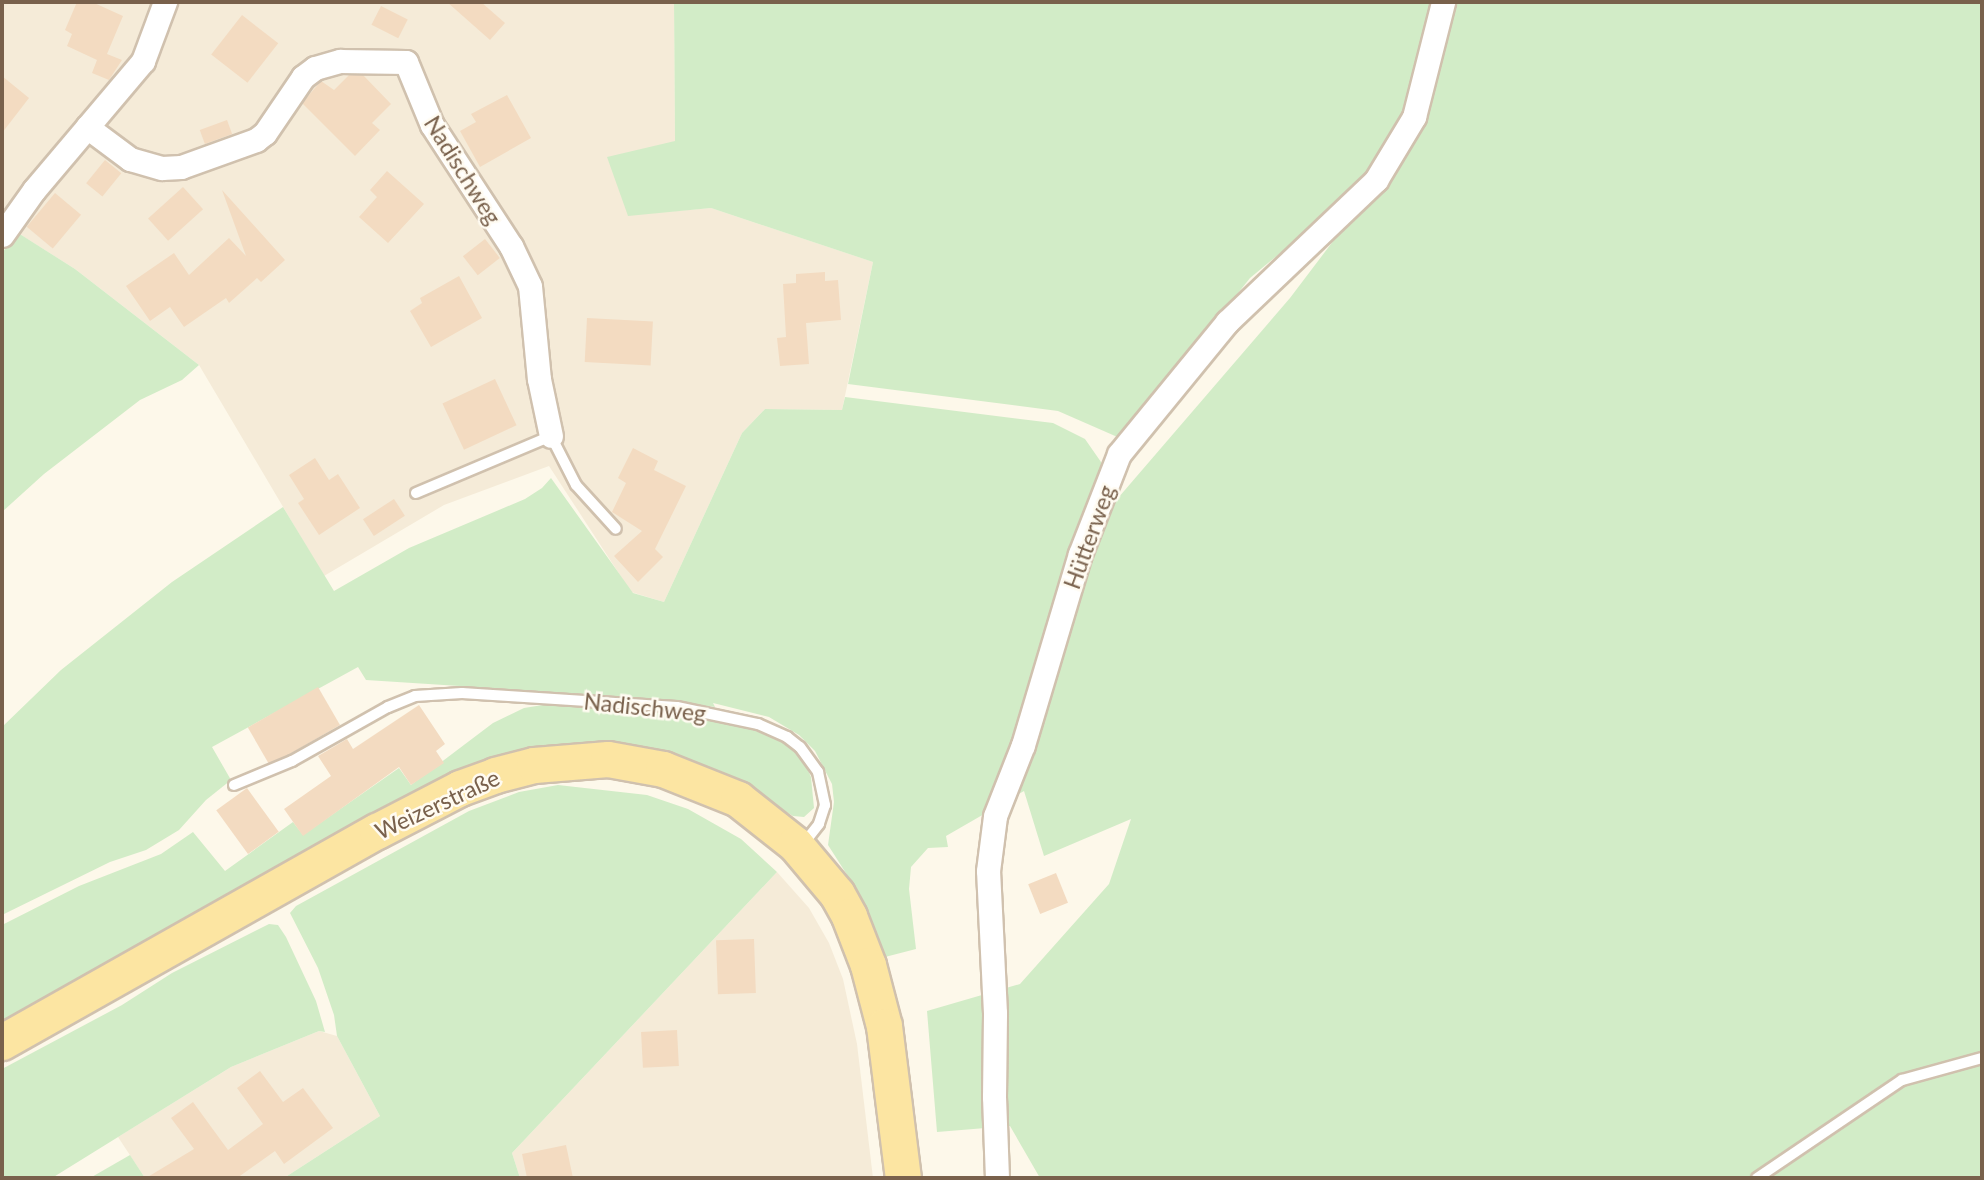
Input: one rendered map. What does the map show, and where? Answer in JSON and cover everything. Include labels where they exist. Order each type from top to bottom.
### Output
[{"type":"main road","name":"Weizerstraße","points":[[2,1042],[377,831],[495,775],[534,765],[608,759],[663,769],[738,799],[802,841],[849,916],[868,964],[884,1026],[903,1178]]},
{"type":"street","points":[[2,235],[143,61],[165,2]]},
{"type":"street","name":"Hütterweg","points":[[997,1178],[995,1013],[988,871],[995,816],[1023,745],[1080,554],[1119,454],[1227,322],[1376,180],[1414,117],[1443,2]]},
{"type":"street","name":"Nadischweg","points":[[87,127],[130,159],[162,168],[181,167],[256,140],[265,133],[303,77],[314,68],[340,61],[406,62],[432,125],[511,246],[530,286],[539,379],[551,436]]},
{"type":"lane","points":[[416,493],[551,436],[576,485],[616,529]]},
{"type":"lane","name":"Nadischweg","points":[[234,785],[292,761],[388,707],[415,696],[462,693],[665,706],[714,713],[758,724],[787,737],[800,747],[818,772],[825,796],[823,814],[802,841]]},
{"type":"lane","points":[[1758,1178],[1902,1080],[1982,1058]]},
{"type":"shaded area","points":[[2,2],[674,2],[675,141],[628,215],[711,208],[873,262],[842,410],[765,409],[742,433],[664,602],[631,592],[549,466],[444,505],[324,576],[199,365],[75,269],[2,223]]},
{"type":"shaded area","points":[[777,872],[809,908],[829,943],[843,979],[857,1044],[873,1178],[520,1178],[512,1153]]},
{"type":"shaded area","points":[[319,1031],[337,1036],[380,1116],[284,1178],[145,1178],[118,1137],[231,1067]]},
{"type":"green space","points":[[674,2],[1434,2],[1398,130],[1371,178],[1250,278],[1122,439],[1058,411],[848,384],[873,262],[711,208],[628,216],[607,157],[675,141]]},
{"type":"green space","points":[[1447,2],[1982,2],[1982,1178],[1040,1178],[1010,1126],[937,1132],[927,1011],[1020,984],[1109,884],[1131,819],[1044,856],[1024,791],[946,836],[948,847],[928,848],[911,867],[909,889],[916,949],[885,957],[851,881],[828,845],[834,802],[832,784],[815,751],[799,735],[769,717],[713,703],[715,707],[629,697],[366,680],[358,667],[212,747],[231,780],[206,800],[179,830],[146,850],[110,862],[2,915],[2,727],[61,670],[172,582],[283,507],[334,591],[409,548],[525,499],[542,488],[551,478],[633,593],[664,602],[742,433],[765,409],[842,410],[845,397],[1053,423],[1085,439],[1101,462],[1101,480],[1064,642],[1106,512],[1290,298],[1387,170]]},
{"type":"green space","points":[[15,231],[75,269],[199,365],[182,380],[140,400],[44,474],[2,512],[2,254]]},
{"type":"green space","points":[[549,704],[713,719],[767,734],[783,742],[804,761],[811,777],[814,808],[804,817],[793,816],[746,788],[583,745],[2,1026],[2,925],[79,886],[161,854],[193,832],[225,871],[293,822],[303,835],[399,768],[411,785],[493,723],[524,708]]},
{"type":"green space","points":[[558,785],[647,795],[688,809],[741,839],[777,872],[512,1153],[520,1178],[284,1178],[380,1116],[337,1036],[334,1015],[318,968],[290,913],[296,906],[469,811],[519,792]]},
{"type":"green space","points":[[269,924],[278,925],[286,937],[316,1001],[325,1032],[319,1031],[231,1067],[52,1178],[2,1178],[2,1069],[122,1005],[172,973]]},
{"type":"green space","points":[[130,1155],[145,1178],[90,1178]]},
{"type":"building","points":[[77,2],[92,2],[123,16],[107,54],[122,60],[109,80],[92,73],[97,60],[67,46],[72,34],[65,30]]},
{"type":"building","points":[[447,2],[481,2],[505,23],[490,40]]},
{"type":"building","points":[[381,6],[408,20],[398,38],[371,25]]},
{"type":"building","points":[[242,15],[278,43],[247,83],[211,54]]},
{"type":"building","points":[[349,75],[363,75],[391,104],[372,123],[380,130],[355,156],[302,103],[321,81],[334,90]]},
{"type":"building","points":[[2,76],[29,98],[2,133]]},
{"type":"building","points":[[507,95],[531,138],[480,167],[460,131],[476,122],[471,114]]},
{"type":"building","points":[[227,120],[232,134],[205,144],[200,130]]},
{"type":"building","points":[[105,160],[121,173],[102,197],[86,183]]},
{"type":"building","points":[[387,171],[424,204],[388,243],[359,217],[377,197],[370,190]]},
{"type":"building","points":[[183,187],[203,209],[168,241],[148,218]]},
{"type":"building","points":[[222,190],[285,260],[261,282],[257,278],[229,303],[226,298],[184,327],[170,307],[150,321],[126,286],[174,253],[189,275],[229,238],[246,256]]},
{"type":"building","points":[[55,193],[81,215],[53,249],[27,227]]},
{"type":"building","points":[[485,239],[500,258],[478,275],[463,256]]},
{"type":"building","points":[[825,272],[825,281],[838,280],[841,320],[806,323],[809,364],[780,366],[777,338],[786,337],[783,284],[796,283],[796,274]]},
{"type":"building","points":[[459,276],[482,318],[431,347],[410,311],[422,303],[420,298]]},
{"type":"building","points":[[587,318],[653,321],[651,365],[585,362]]},
{"type":"building","points":[[495,379],[517,425],[464,450],[442,404]]},
{"type":"building","points":[[633,448],[658,461],[654,470],[686,486],[655,549],[663,557],[638,582],[614,556],[642,531],[612,512],[626,483],[618,478]]},
{"type":"building","points":[[315,458],[329,480],[338,474],[360,508],[319,535],[298,503],[304,499],[289,475]]},
{"type":"building","points":[[394,499],[405,516],[374,536],[363,519]]},
{"type":"building","points":[[318,687],[340,725],[270,766],[248,728]]},
{"type":"building","points":[[419,705],[445,744],[436,751],[444,763],[411,785],[399,767],[303,836],[284,809],[331,776],[318,756],[347,739],[353,749]]},
{"type":"building","points":[[247,788],[279,832],[248,854],[216,810]]},
{"type":"building","points":[[1056,873],[1068,903],[1040,914],[1028,884]]},
{"type":"building","points":[[754,939],[756,993],[718,994],[716,940]]},
{"type":"building","points":[[677,1030],[679,1066],[643,1068],[641,1032]]},
{"type":"building","points":[[260,1071],[283,1102],[303,1088],[333,1128],[284,1164],[275,1151],[237,1178],[146,1178],[194,1149],[171,1118],[193,1102],[228,1150],[263,1124],[237,1088]]},
{"type":"building","points":[[566,1145],[573,1178],[527,1178],[522,1154]]}]
